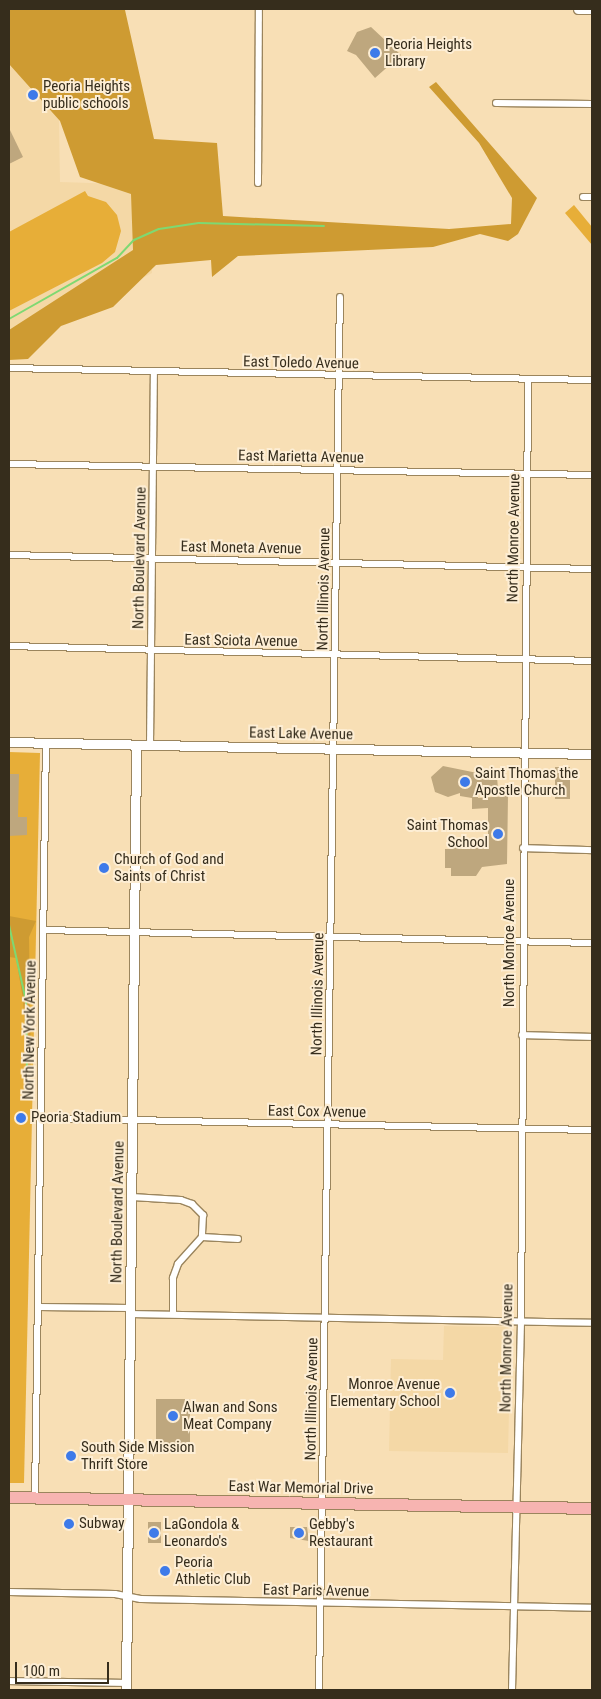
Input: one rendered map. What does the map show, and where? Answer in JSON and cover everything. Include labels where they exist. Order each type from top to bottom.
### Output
[{"type":"highway","name":"East War Memorial Drive","points":[[9,1497],[592,1508]]},
{"type":"street","points":[[258,183],[259,9]]},
{"type":"street","points":[[578,9],[592,9]]},
{"type":"street","points":[[496,103],[592,104]]},
{"type":"street","points":[[583,197],[592,197]]},
{"type":"street","name":"North Illinois Avenue","points":[[320,1690],[340,297]]},
{"type":"street","name":"East Toledo Avenue","points":[[9,368],[339,377],[592,380]]},
{"type":"street","name":"North Boulevard Avenue","points":[[150,745],[156,466],[154,372]]},
{"type":"street","name":"North Monroe Avenue","points":[[512,1690],[521,1321],[523,752],[528,379]]},
{"type":"street","name":"East Marietta Avenue","points":[[9,464],[592,475]]},
{"type":"street","name":"East Moneta Avenue","points":[[9,556],[592,569]]},
{"type":"street","name":"East Sciota Avenue","points":[[9,646],[335,656],[592,661]]},
{"type":"street","name":"East Lake Avenue","points":[[9,742],[592,754]]},
{"type":"street","name":"North New York Avenue","points":[[35,1498],[46,742]]},
{"type":"street","name":"North Boulevard Avenue","points":[[126,1686],[136,745]]},
{"type":"street","points":[[523,848],[592,850]]},
{"type":"street","points":[[44,930],[592,943]]},
{"type":"street","points":[[522,1035],[592,1037]]},
{"type":"street","name":"East Cox Avenue","points":[[41,1118],[592,1130]]},
{"type":"street","points":[[132,1197],[189,1202],[203,1215],[202,1237],[178,1264],[173,1278],[173,1314]]},
{"type":"street","points":[[202,1237],[238,1239]]},
{"type":"street","points":[[39,1307],[173,1314],[592,1323]]},
{"type":"street","name":"East Paris Avenue","points":[[9,1592],[321,1603],[592,1608]]},
{"type":"street","points":[[9,1681],[126,1686]]},
{"type":"shaded area","name":"Peoria Heights public schools","points":[[9,9],[57,9],[60,182],[151,185],[152,273],[9,348]]},
{"type":"shaded area","points":[[9,9],[125,10],[154,139],[217,143],[223,216],[449,229],[511,224],[512,198],[479,143],[429,87],[436,82],[537,198],[518,234],[508,241],[480,234],[433,247],[238,256],[212,277],[211,260],[156,265],[113,307],[61,326],[28,359],[9,360],[9,330],[133,250],[131,194],[80,177],[60,121],[9,64]]},
{"type":"shaded area","points":[[85,191],[88,196],[106,202],[117,215],[121,231],[115,252],[102,263],[9,311],[9,232]]},
{"type":"shaded area","points":[[574,205],[592,227],[592,245],[565,213]]},
{"type":"shaded area","name":"Peoria Stadium","points":[[9,752],[40,753],[24,1483],[9,1483]]},
{"type":"shaded area","points":[[9,916],[36,921],[29,937],[31,1072],[28,1075],[23,999],[16,958],[9,957]]},
{"type":"shaded area","name":"Monroe Avenue Elementary School","points":[[444,1326],[511,1327],[508,1453],[389,1451],[391,1359],[443,1360]]},
{"type":"building","name":"Peoria Heights Library","points":[[371,27],[401,55],[375,78],[356,55],[347,51],[357,32]]},
{"type":"building","points":[[9,128],[23,157],[9,164]]},
{"type":"building","name":"Saint Thomas School","points":[[443,766],[497,777],[498,789],[479,788],[478,798],[508,796],[507,864],[482,867],[476,876],[451,876],[451,868],[445,868],[445,849],[451,849],[451,841],[488,841],[488,808],[472,809],[472,798],[460,796],[460,793],[448,797],[435,792],[431,777]]},
{"type":"building","points":[[555,767],[570,767],[570,799],[555,799]]},
{"type":"building","points":[[9,774],[19,774],[18,817],[27,817],[27,835],[9,836]]},
{"type":"building","name":"Alwan and Sons Meat Company","points":[[156,1399],[190,1399],[190,1445],[156,1445]]},
{"type":"building","name":"LaGondola & Leonardo's","points":[[148,1522],[161,1522],[161,1543],[148,1543]]},
{"type":"building","name":"Gebby's Restaurant","points":[[290,1527],[307,1527],[309,1541],[290,1538]]},
{"type":"waterway","points":[[9,319],[117,258],[134,240],[159,229],[199,223],[324,226]]},
{"type":"waterway","points":[[9,925],[26,1001],[27,1073]]},
{"type":"place","name":"Peoria Heights Library","points":[[375,53]]},
{"type":"place","name":"Peoria Heights public schools","points":[[33,95]]},
{"type":"place","name":"Saint Thomas the Apostle Church","points":[[465,782]]},
{"type":"place","name":"Saint Thomas School","points":[[498,834]]},
{"type":"place","name":"Church of God and Saints of Christ","points":[[104,868]]},
{"type":"place","name":"Peoria Stadium","points":[[21,1118]]},
{"type":"place","name":"Monroe Avenue Elementary School","points":[[450,1393]]},
{"type":"place","name":"Alwan and Sons Meat Company","points":[[173,1416]]},
{"type":"place","name":"South Side Mission Thrift Store","points":[[71,1456]]},
{"type":"place","name":"Subway","points":[[69,1524]]},
{"type":"place","name":"LaGondola & Leonardo's","points":[[154,1533]]},
{"type":"place","name":"Gebby's Restaurant","points":[[299,1533]]},
{"type":"place","name":"Peoria Athletic Club","points":[[165,1571]]}]
